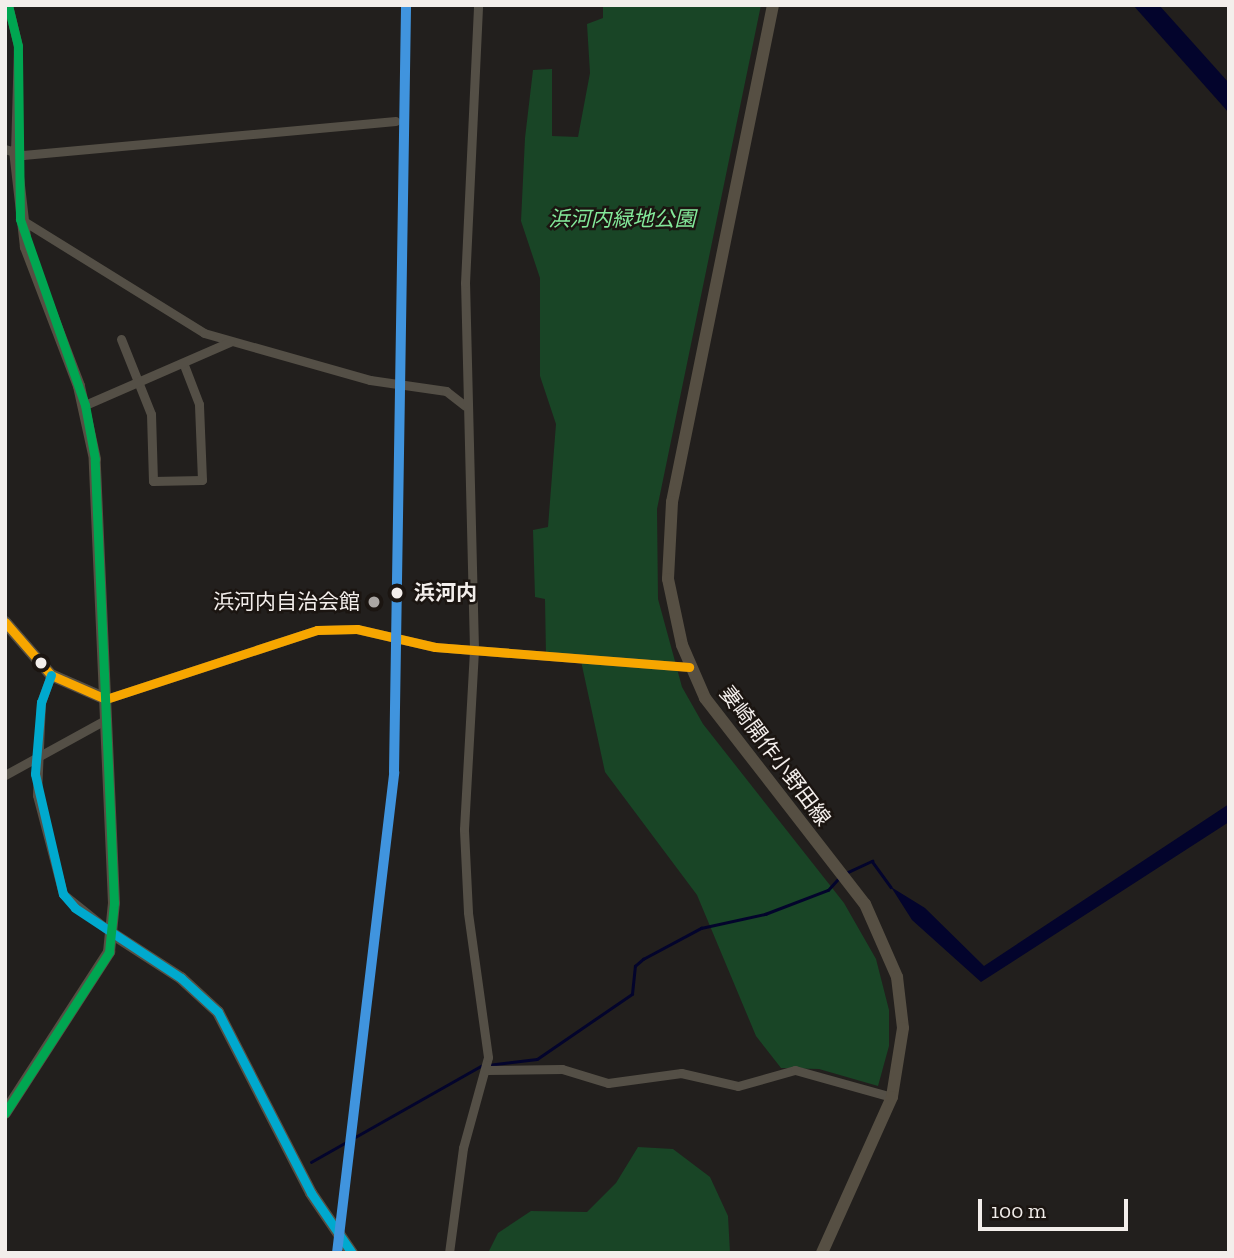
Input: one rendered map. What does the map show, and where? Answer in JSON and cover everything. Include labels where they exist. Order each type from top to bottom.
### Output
[{"type":"street","points":[[5,1113],[99,970],[113,934],[97,489],[85,405],[20,219],[10,150],[18,46],[8,5]]},
{"type":"street","points":[[449,1253],[463,1148],[488,1057],[468,912],[464,829],[474,649],[473,480],[465,406],[478,5]]},
{"type":"street","name":"妻崎開作小野田線","points":[[773,5],[672,502],[668,579],[690,667],[722,725],[853,887],[879,927],[900,994],[902,1048],[892,1097],[822,1253]]},
{"type":"street","points":[[10,150],[23,155],[395,121]]},
{"type":"street","points":[[20,219],[177,320],[230,342],[370,380],[422,385],[465,406]]},
{"type":"street","points":[[121,339],[151,414],[153,481],[202,480],[199,404],[184,365]]},
{"type":"street","points":[[85,405],[184,365],[230,342]]},
{"type":"street","points":[[5,622],[51,674],[106,699],[317,630],[357,629],[474,649],[690,667]]},
{"type":"street","points":[[51,674],[41,702],[37,795],[64,894],[113,934],[181,978],[218,1012],[311,1192],[352,1253]]},
{"type":"street","points":[[5,775],[38,762],[107,719]]},
{"type":"street","points":[[486,1070],[562,1069],[608,1083],[681,1073],[738,1086],[795,1070],[892,1097]]},
{"type":"green space","name":"浜河内緑地公園","points":[[603,5],[761,5],[657,509],[658,599],[682,687],[703,724],[844,903],[876,959],[889,1010],[889,1046],[878,1086],[819,1069],[781,1068],[756,1036],[697,895],[605,772],[581,661],[546,656],[545,599],[535,597],[533,530],[548,527],[556,424],[540,376],[540,278],[521,221],[525,138],[533,70],[552,69],[552,136],[578,137],[590,73],[587,24],[603,18]]},
{"type":"green space","points":[[638,1147],[673,1149],[710,1177],[728,1216],[730,1253],[488,1253],[498,1233],[531,1211],[587,1212],[616,1183]]},
{"type":"water","points":[[1133,5],[1159,5],[1229,83],[1229,113]]},
{"type":"water","points":[[1229,804],[1229,822],[981,982],[912,920],[891,887],[925,908],[984,966]]},
{"type":"waterway","points":[[846,873],[872,861],[891,887]]},
{"type":"waterway","points":[[488,1065],[537,1059],[632,994],[635,966],[643,959],[701,928],[765,914],[828,890],[838,879]]},
{"type":"waterway","points":[[311,1162],[481,1066]]},
{"type":"transit line","points":[[5,1113],[109,952],[114,903],[95,459],[85,405],[20,219],[18,46],[8,5]]},
{"type":"transit line","points":[[337,1253],[394,772],[406,5]]},
{"type":"transit line","points":[[5,622],[51,675],[106,699],[317,630],[357,629],[435,647],[689,667]]},
{"type":"transit line","points":[[51,675],[41,702],[35,774],[63,894],[75,908],[181,978],[218,1012],[311,1193],[352,1253]]},
{"type":"place","name":"浜河内","points":[[397,593]]},
{"type":"place","name":"浜河内自治会館","points":[[374,602]]}]
